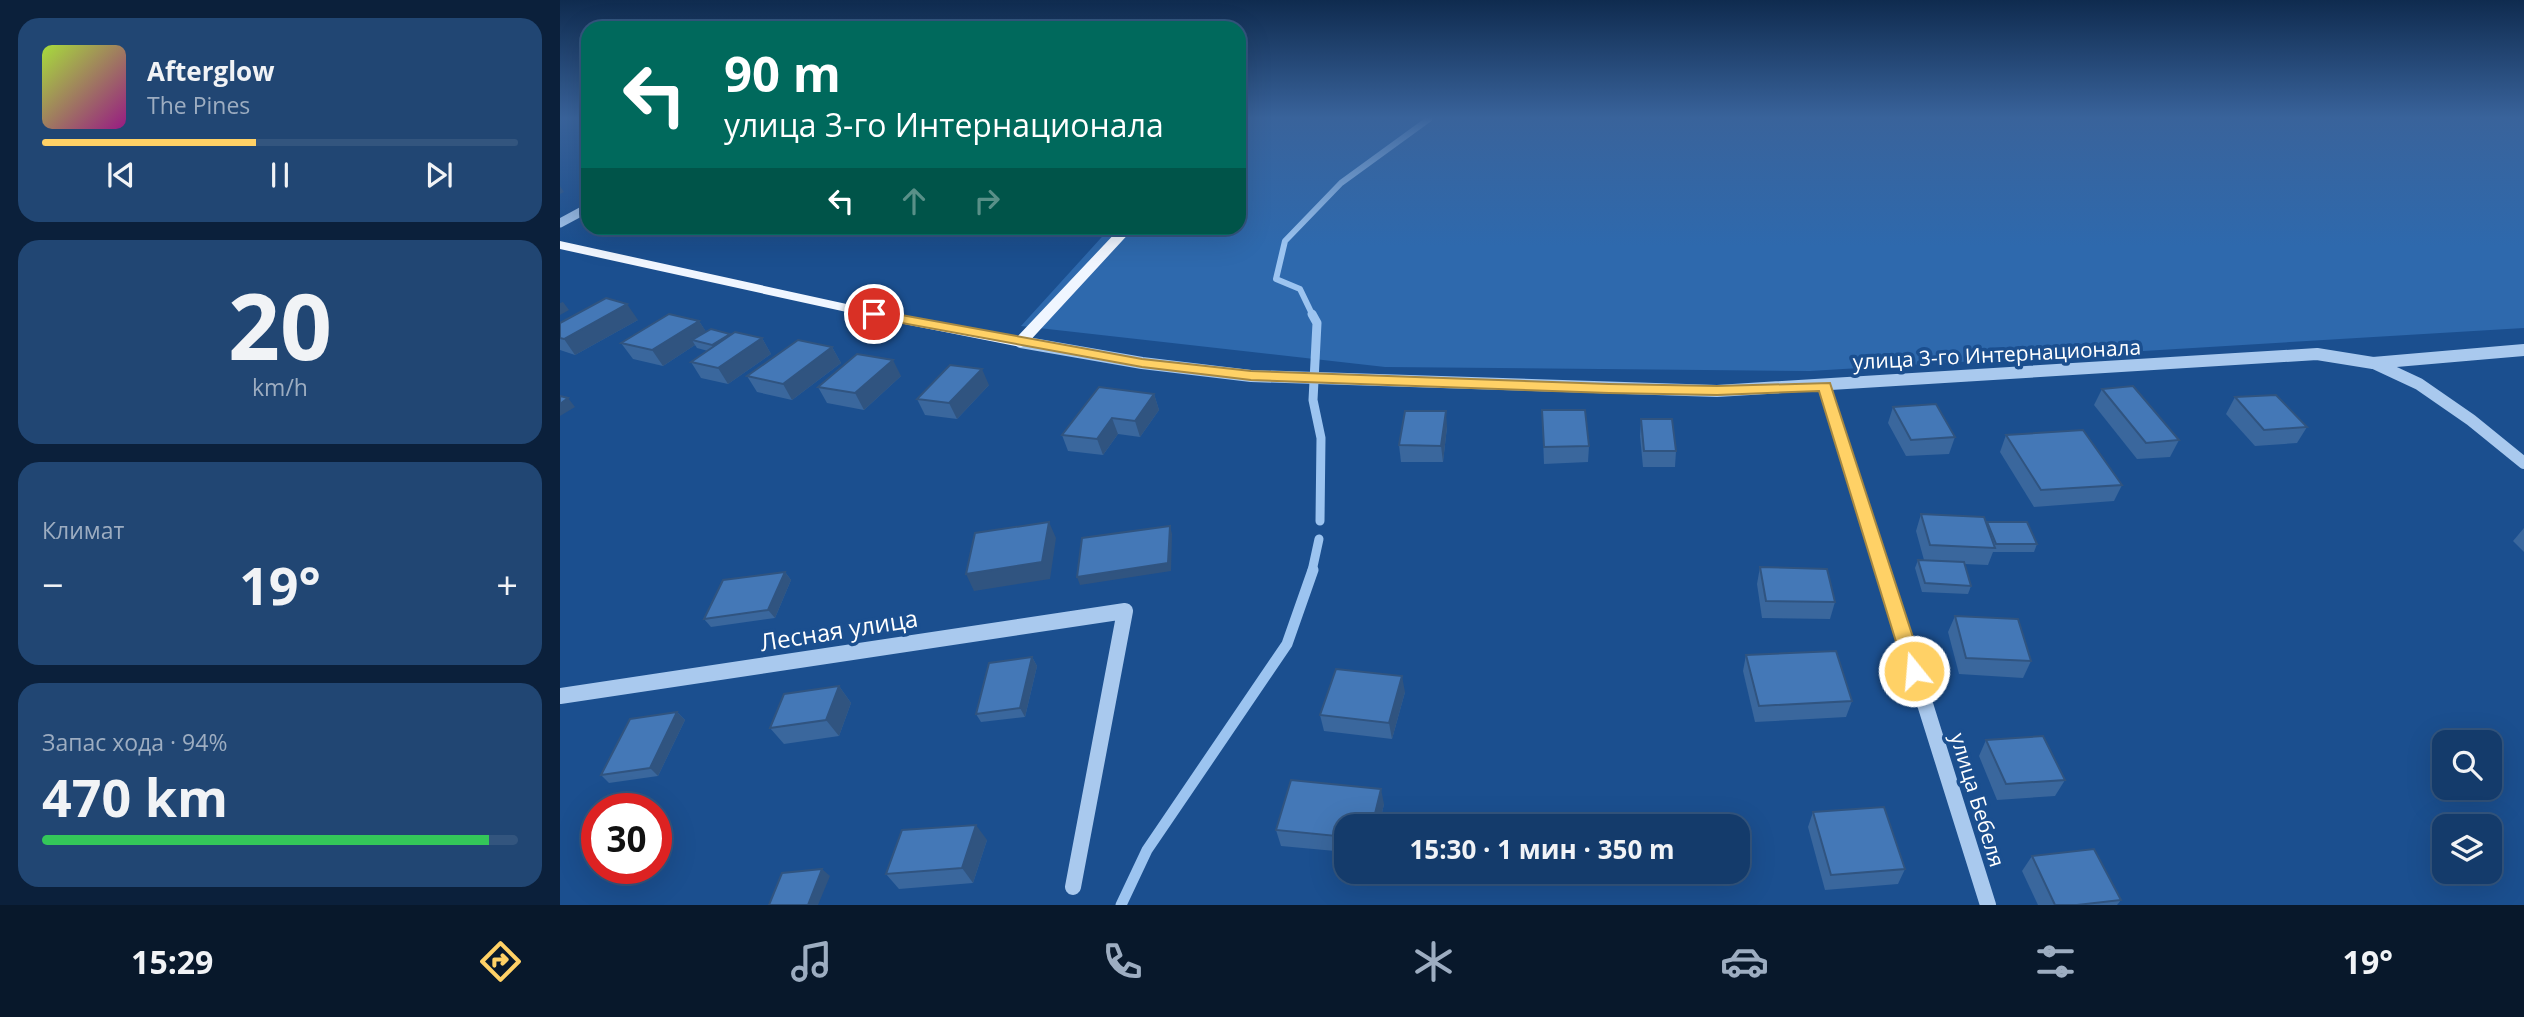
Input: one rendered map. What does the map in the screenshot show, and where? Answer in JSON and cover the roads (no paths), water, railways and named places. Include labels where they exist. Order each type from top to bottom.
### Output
[{"type":"main road","points":[[1021,342],[1120,235]]},
{"type":"main road","name":"улица 3-го Интернационала","points":[[560,245],[874,314],[1021,342]]},
{"type":"street","points":[[560,223],[581,212]]},
{"type":"street","name":"улица 3-го Интернационала","points":[[1021,342],[1153,365],[1251,376],[1717,391],[2317,354],[2373,363],[2524,350]]},
{"type":"street","points":[[2373,363],[2419,384],[2471,420],[2524,463]]},
{"type":"street","name":"улица Бебеля","points":[[1825,386],[1988,905]]},
{"type":"street","name":"Лесная улица","points":[[560,696],[1125,611],[1073,887]]},
{"type":"waterway","points":[[1312,314],[1300,289],[1276,279],[1285,241],[1341,183],[1371,161]]},
{"type":"waterway","points":[[1312,314],[1317,323],[1313,400],[1321,438],[1320,521]]},
{"type":"waterway","points":[[1312,571],[1319,539]]},
{"type":"waterway","points":[[1121,905],[1147,850],[1287,644],[1313,570]]}]
